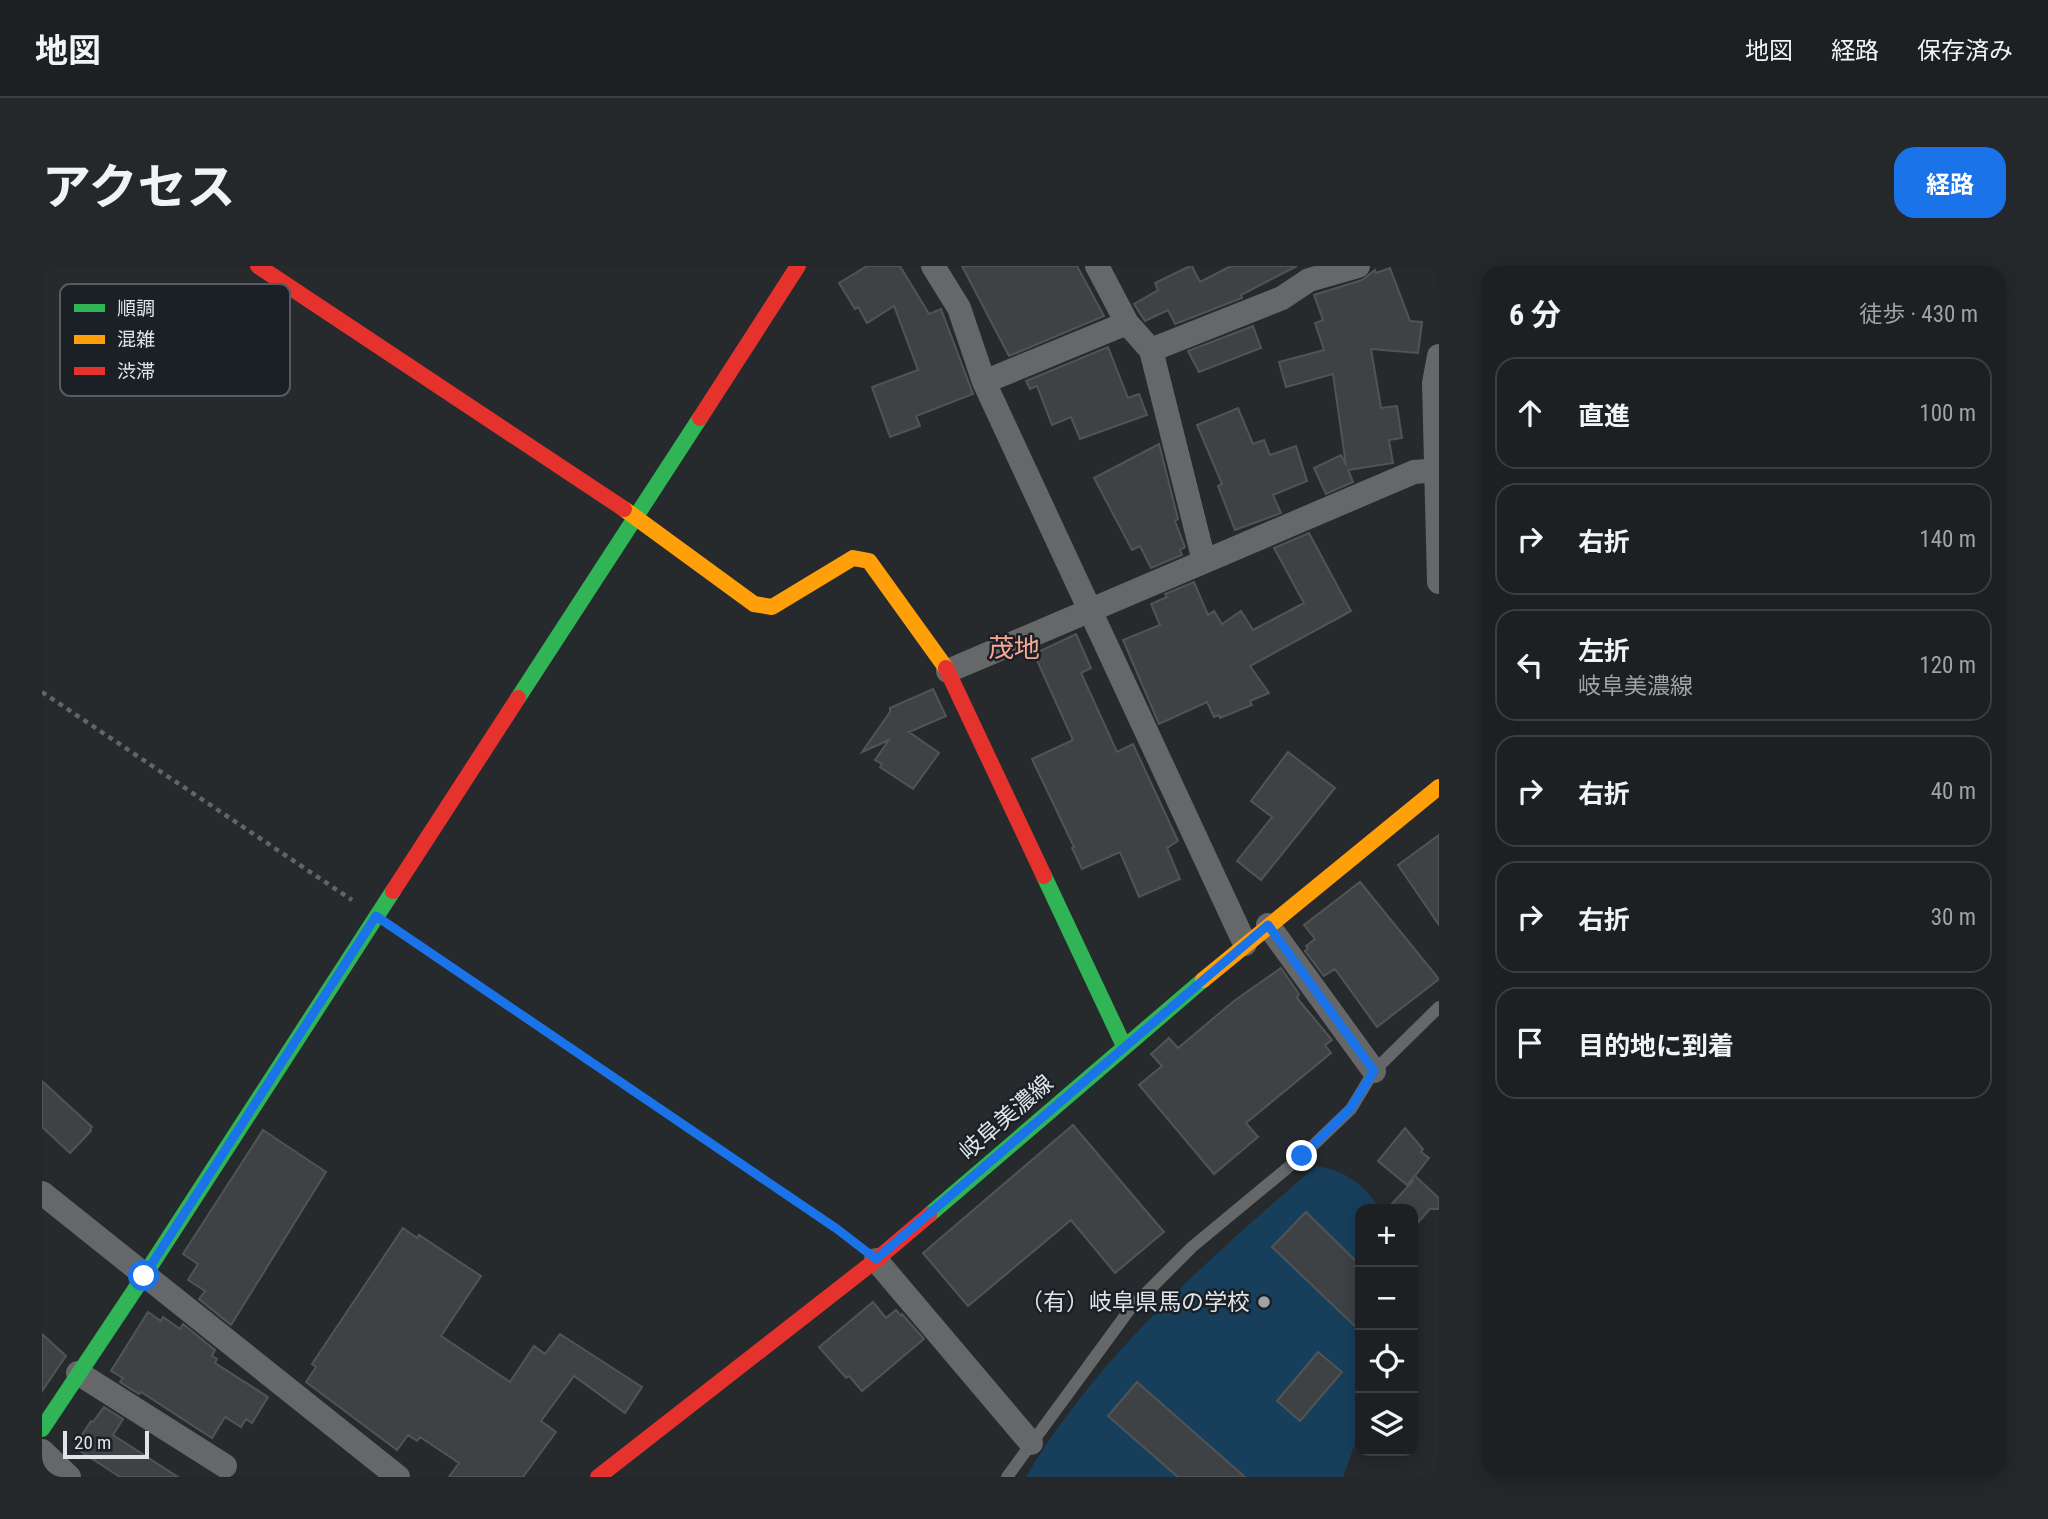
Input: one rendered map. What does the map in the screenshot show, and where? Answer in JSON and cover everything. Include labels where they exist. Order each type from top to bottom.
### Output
[{"type":"street","points":[[258,266],[285,284]]},
{"type":"street","points":[[42,1429],[144,1276],[798,266]]},
{"type":"street","points":[[933,266],[959,308],[984,382],[1245,944]]},
{"type":"street","points":[[1097,266],[1127,323],[1150,350],[1204,561]]},
{"type":"street","points":[[1150,350],[1282,298],[1308,273],[1358,266]]},
{"type":"street","points":[[290,287],[636,517],[754,604],[772,607],[853,558],[869,561],[948,671],[1124,1046]]},
{"type":"street","points":[[984,382],[1127,323]]},
{"type":"street","points":[[1439,356],[1434,383],[1439,582]]},
{"type":"street","points":[[948,671],[1414,472],[1438,470]]},
{"type":"street","name":"岐阜美濃線","points":[[598,1477],[876,1259],[1245,944],[1439,786]]},
{"type":"street","points":[[1268,925],[1374,1071]]},
{"type":"street","points":[[42,1193],[398,1477]]},
{"type":"street","points":[[876,1259],[1031,1443]]},
{"type":"street","points":[[78,1373],[225,1466]]},
{"type":"street","points":[[42,1451],[69,1477]]},
{"type":"lane","points":[[1007,1477],[1130,1309],[1192,1247],[1302,1156],[1341,1118],[1350,1109],[1374,1071],[1439,1007]]},
{"type":"path","points":[[42,692],[837,1229],[876,1259]]},
{"type":"shaded area","name":"（有）岐阜県馬の学校","points":[[1316,1166],[1336,1171],[1353,1180],[1376,1204],[1355,1204],[1355,1444],[1343,1477],[1026,1477],[1086,1390],[1121,1350],[1158,1310]]},
{"type":"building","points":[[867,266],[900,266],[929,314],[941,309],[973,394],[916,416],[920,426],[890,437],[872,387],[918,370],[894,306],[867,323],[839,283]]},
{"type":"building","points":[[962,266],[1077,266],[1104,316],[1009,356]]},
{"type":"building","points":[[1190,266],[1200,282],[1231,266],[1297,266],[1241,295],[1242,298],[1175,324],[1168,310],[1145,321],[1134,304],[1158,290],[1155,283]]},
{"type":"building","points":[[1390,268],[1410,321],[1422,322],[1418,353],[1371,349],[1381,408],[1397,406],[1402,438],[1389,440],[1393,463],[1348,470],[1353,482],[1326,494],[1314,468],[1341,455],[1346,465],[1333,374],[1286,387],[1279,362],[1324,350],[1315,323],[1323,320],[1314,295],[1362,280],[1375,270],[1376,273]]},
{"type":"building","points":[[1253,326],[1261,348],[1199,372],[1188,351]]},
{"type":"building","points":[[1108,347],[1128,398],[1139,394],[1147,415],[1080,439],[1071,417],[1052,425],[1037,386],[1030,389],[1026,381]]},
{"type":"building","points":[[1238,408],[1253,444],[1264,440],[1270,455],[1296,446],[1307,481],[1273,495],[1281,513],[1235,530],[1218,486],[1222,484],[1197,425]]},
{"type":"building","points":[[1159,444],[1178,519],[1175,521],[1185,547],[1180,550],[1182,555],[1151,568],[1140,546],[1132,550],[1094,478]]},
{"type":"building","points":[[1309,533],[1351,611],[1250,666],[1269,693],[1250,701],[1252,705],[1220,718],[1219,715],[1214,717],[1207,702],[1159,724],[1123,640],[1160,625],[1151,604],[1167,597],[1165,594],[1194,582],[1208,615],[1214,611],[1222,624],[1241,611],[1253,630],[1304,603],[1274,548]]},
{"type":"building","points":[[1076,634],[1091,668],[1081,673],[1117,752],[1133,744],[1178,841],[1167,848],[1180,879],[1139,897],[1120,852],[1082,869],[1032,759],[1073,740],[1034,654]]},
{"type":"building","points":[[933,689],[946,716],[909,732],[939,753],[913,789],[880,767],[882,764],[875,760],[889,740],[862,752],[890,712],[890,708]]},
{"type":"building","points":[[1288,752],[1335,788],[1261,880],[1237,861],[1272,817],[1251,801]]},
{"type":"building","points":[[1439,835],[1439,925],[1398,865]]},
{"type":"building","points":[[1360,882],[1439,979],[1377,1027],[1335,969],[1324,976],[1305,951],[1308,948],[1306,946],[1315,939],[1304,925]]},
{"type":"building","points":[[1281,968],[1299,994],[1297,998],[1332,1040],[1325,1045],[1331,1053],[1246,1123],[1258,1137],[1214,1174],[1139,1085],[1162,1066],[1151,1054],[1169,1038],[1178,1048],[1234,1001]]},
{"type":"building","points":[[42,1081],[92,1127],[70,1153],[42,1127]]},
{"type":"building","points":[[1073,1125],[1164,1232],[1115,1273],[1071,1220],[968,1306],[923,1253]]},
{"type":"building","points":[[1405,1128],[1423,1149],[1421,1152],[1429,1158],[1415,1176],[1439,1198],[1439,1209],[1430,1209],[1418,1222],[1418,1204],[1392,1204],[1413,1178],[1407,1185],[1378,1161]]},
{"type":"building","points":[[263,1130],[326,1172],[231,1325],[199,1299],[205,1291],[188,1280],[198,1264],[183,1254]]},
{"type":"building","points":[[1306,1212],[1355,1260],[1355,1326],[1272,1247]]},
{"type":"building","points":[[403,1228],[417,1238],[419,1235],[481,1276],[441,1336],[510,1382],[534,1346],[545,1354],[560,1334],[642,1387],[625,1413],[574,1376],[541,1421],[556,1432],[523,1477],[449,1477],[459,1463],[420,1437],[417,1441],[408,1435],[397,1450],[306,1382],[316,1367],[312,1364]]},
{"type":"building","points":[[873,1302],[886,1318],[896,1310],[901,1316],[902,1314],[924,1339],[862,1391],[849,1376],[846,1378],[819,1347]]},
{"type":"building","points":[[148,1312],[161,1321],[163,1317],[180,1329],[183,1324],[215,1350],[212,1356],[217,1359],[215,1363],[268,1397],[252,1423],[246,1419],[241,1427],[225,1417],[212,1438],[141,1392],[139,1394],[120,1382],[123,1378],[111,1371]]},
{"type":"building","points":[[42,1334],[66,1356],[42,1391]]},
{"type":"building","points":[[1318,1352],[1342,1372],[1300,1421],[1277,1401]]},
{"type":"building","points":[[1137,1382],[1245,1477],[1178,1477],[1108,1416]]},
{"type":"building","points":[[104,1407],[123,1419],[113,1435],[178,1477],[120,1477],[74,1447]]},
{"type":"traffic: fast","points":[[518,698],[700,418]]},
{"type":"traffic: fast","points":[[1044,876],[1124,1046]]},
{"type":"traffic: fast","points":[[42,1429],[393,891]]},
{"type":"traffic: fast","points":[[929,1215],[1203,980]]},
{"type":"traffic: slow","points":[[624,509],[754,604],[772,607],[853,558],[869,561],[946,668]]},
{"type":"traffic: slow","points":[[1203,980],[1439,787]]},
{"type":"traffic: jam","points":[[258,266],[285,284]]},
{"type":"traffic: jam","points":[[700,418],[798,266]]},
{"type":"traffic: jam","points":[[290,287],[624,509]]},
{"type":"traffic: jam","points":[[946,668],[1044,876]]},
{"type":"traffic: jam","points":[[393,891],[518,698]]},
{"type":"traffic: jam","points":[[598,1477],[876,1260],[929,1215]]},
{"type":"place","name":"（有）岐阜県馬の学校","points":[[1264,1302]]},
{"type":"district","name":"茂地","points":[[1014,648]]},
{"type":"route","points":[[144,1276],[376,916],[837,1229],[876,1259],[1268,925],[1374,1071],[1350,1109],[1302,1156]]}]
